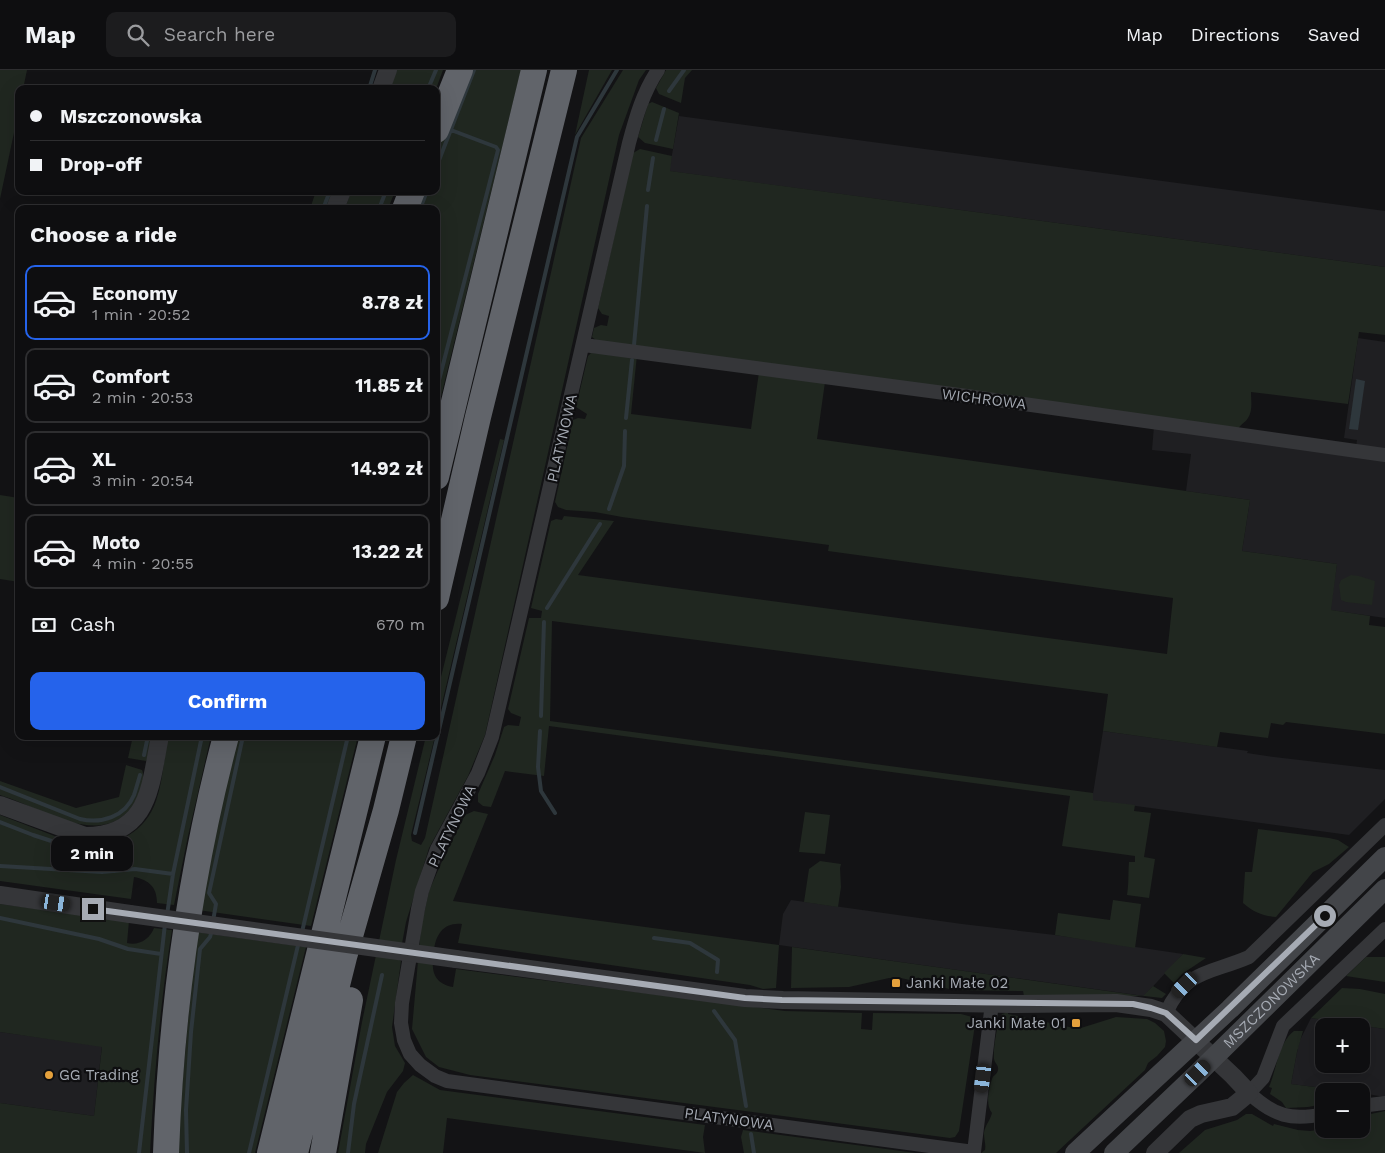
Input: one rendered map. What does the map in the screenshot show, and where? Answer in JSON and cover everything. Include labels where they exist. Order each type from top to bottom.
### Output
[{"type":"highway","points":[[440,120],[460,70]]},
{"type":"highway","points":[[440,460],[534,70]]},
{"type":"highway","points":[[440,582],[564,70]]},
{"type":"highway","points":[[166,1153],[168,1083],[183,955],[196,872],[225,740]]},
{"type":"highway","points":[[270,1153],[372,740]]},
{"type":"highway","points":[[295,1153],[344,957],[386,810],[403,740]]},
{"type":"highway","points":[[324,1153],[338,1061],[386,810]]},
{"type":"main road","name":"MSZCZONOWSKA","points":[[1075,1153],[1244,995],[1385,857]]},
{"type":"main road","name":"MSZCZONOWSKA","points":[[1114,1153],[1214,1058],[1385,889]]},
{"type":"street","points":[[382,85],[388,70]]},
{"type":"street","name":"PLATYNOWA","points":[[658,70],[648,84],[629,143],[584,345],[492,737],[478,773],[437,849],[422,891],[402,1003],[401,1023],[404,1040],[410,1054],[420,1065],[435,1076],[448,1081],[974,1152]]},
{"type":"street","name":"WICHROWA","points":[[584,345],[1006,401],[1385,455]]},
{"type":"street","points":[[0,805],[85,836],[99,836],[118,831],[140,812],[148,796],[159,740]]},
{"type":"street","points":[[1166,1013],[1173,998],[1193,977],[1249,957],[1385,825]]},
{"type":"street","points":[[0,895],[745,998],[992,1003],[1116,1003],[1151,1008],[1166,1013],[1259,1103],[1274,1112],[1286,1116],[1301,1118],[1315,1116]]},
{"type":"street","points":[[1155,1153],[1190,1119],[1201,1114],[1232,1107],[1249,1093],[1263,1078],[1283,1026],[1385,930]]},
{"type":"street","points":[[974,1152],[992,1003]]},
{"type":"street","points":[[1370,1105],[1385,1103]]},
{"type":"shaded area","points":[[0,70],[27,70],[24,85],[15,85],[15,128],[0,199]]},
{"type":"shaded area","points":[[397,70],[443,70],[437,85],[391,85]]},
{"type":"shaded area","points":[[469,70],[521,70],[440,401],[440,205],[416,205],[419,195],[440,195],[440,142]]},
{"type":"shaded area","points":[[589,70],[612,70],[575,135]]},
{"type":"shaded area","points":[[623,70],[646,70],[639,80],[619,135],[485,735],[468,776],[429,848],[406,922],[399,960],[401,961],[392,1027],[395,1046],[405,1063],[403,1071],[387,1092],[366,1144],[365,1153],[338,1153],[362,1022],[396,860],[425,740],[434,740],[411,835],[412,841],[421,845],[425,838],[581,138]]},
{"type":"shaded area","points":[[666,70],[692,70],[685,78],[681,103],[659,94],[656,88]]},
{"type":"shaded area","points":[[652,102],[679,113],[673,149],[645,143],[638,137],[648,104]]},
{"type":"shaded area","points":[[679,116],[1385,211],[1385,267],[669,171]]},
{"type":"shaded area","points":[[640,149],[672,156],[670,171],[1385,267],[1385,335],[1359,332],[1348,404],[1251,392],[1250,415],[1237,431],[597,341],[592,337],[594,328],[601,325],[607,326],[609,316],[602,314],[598,308],[633,153]]},
{"type":"shaded area","points":[[315,195],[333,195],[329,205],[311,205]]},
{"type":"shaded area","points":[[350,195],[393,195],[390,205],[346,205]]},
{"type":"shaded area","points":[[1358,338],[1385,342],[1385,450],[1356,446],[1357,440],[1344,438]]},
{"type":"shaded area","points":[[591,353],[637,355],[631,414],[751,429],[759,372],[825,382],[817,439],[1250,500],[1242,551],[1337,564],[1331,610],[1370,616],[1369,625],[1385,627],[1385,734],[1286,722],[1283,725],[1271,723],[1268,738],[1220,732],[1217,747],[1103,731],[1108,694],[552,621],[550,721],[1093,793],[1093,800],[1135,805],[1134,811],[1151,813],[1144,857],[1155,859],[1149,898],[1127,895],[1129,862],[1135,862],[1135,856],[1062,846],[1070,796],[549,726],[544,776],[505,771],[491,807],[483,806],[478,802],[478,794],[495,755],[504,727],[508,725],[519,726],[521,717],[511,713],[508,709],[529,618],[541,618],[542,611],[531,608],[551,521],[556,519],[562,520],[564,516],[614,521],[578,575],[1167,654],[1173,598],[828,551],[829,545],[595,512],[566,510],[558,507],[555,502],[573,420],[578,418],[585,419],[587,414],[576,407],[588,356]]},
{"type":"shaded area","points":[[1356,379],[1365,381],[1358,430],[1349,429]]},
{"type":"shaded area","points":[[1154,426],[1385,459],[1385,618],[1330,610],[1337,564],[1242,551],[1250,500],[1186,491],[1191,454],[1152,450]]},
{"type":"shaded area","points":[[500,439],[504,440],[440,712],[440,681]]},
{"type":"shaded area","points":[[0,495],[15,497],[15,581],[0,579]]},
{"type":"shaded area","points":[[1351,575],[1375,581],[1372,605],[1341,600],[1339,585],[1341,580]]},
{"type":"shaded area","points":[[1103,731],[1248,751],[1247,753],[1274,757],[1385,770],[1385,799],[1349,835],[1092,800]]},
{"type":"shaded area","points":[[132,740],[151,740],[149,757],[146,761],[128,758]]},
{"type":"shaded area","points":[[167,740],[210,740],[174,905],[157,903],[156,893],[151,885],[144,880],[134,877],[131,899],[0,881],[0,815],[78,845],[103,845],[125,837],[144,822],[151,813],[156,801]]},
{"type":"shaded area","points":[[234,740],[357,740],[311,926],[198,910]]},
{"type":"shaded area","points":[[126,765],[142,770],[143,782],[135,802],[122,817],[107,824],[90,825],[71,822],[0,795],[0,781],[76,808],[119,797]]},
{"type":"shaded area","points":[[474,811],[488,814],[453,901],[779,945],[776,988],[763,989],[750,985],[458,943],[462,924],[446,927],[439,934],[435,944],[433,969],[437,979],[441,982],[453,987],[456,969],[785,1011],[862,1013],[861,1029],[872,1030],[873,1013],[961,1014],[976,1018],[959,1131],[955,1137],[950,1138],[470,1075],[439,1067],[426,1057],[412,1029],[421,927],[429,891],[443,859],[465,815]]},
{"type":"shaded area","points":[[805,812],[830,815],[825,854],[799,852]]},
{"type":"shaded area","points":[[1258,829],[1329,838],[1338,840],[1349,847],[1329,864],[1313,872],[1276,917],[1267,916],[1254,911],[1243,903],[1245,872],[1252,872]]},
{"type":"shaded area","points":[[820,861],[841,864],[841,887],[838,907],[804,902],[809,869]]},
{"type":"shaded area","points":[[791,900],[1183,954],[1144,996],[779,945],[783,914]]},
{"type":"shaded area","points":[[1113,900],[1141,904],[1135,948],[1055,935],[1058,913],[1110,920]]},
{"type":"shaded area","points":[[0,904],[129,921],[127,943],[131,944],[144,941],[154,928],[172,930],[158,1041],[150,1153],[0,1153],[0,1103],[94,1116],[102,1047],[0,1032]]},
{"type":"shaded area","points":[[196,932],[306,947],[255,1153],[176,1153]]},
{"type":"shaded area","points":[[792,947],[1143,996],[1024,996],[1023,991],[954,990],[901,978],[889,978],[849,987],[791,988]]},
{"type":"shaded area","points":[[1183,954],[1206,958],[1182,974],[1174,983],[1164,973]]},
{"type":"shaded area","points":[[1366,957],[1385,957],[1385,982],[1346,976]]},
{"type":"shaded area","points":[[1153,986],[1166,994],[1162,998],[1143,996]]},
{"type":"shaded area","points":[[1342,988],[1385,994],[1385,1029],[1370,1027],[1370,1018],[1311,1018]]},
{"type":"shaded area","points":[[1008,1012],[1008,1014],[1074,1028],[1081,1028],[1116,1017],[1147,1019],[1164,1031],[1165,1047],[1148,1063],[1145,1070],[1056,1153],[981,1153],[985,1150],[984,1133],[992,1113],[988,1096],[993,1078],[998,1070],[994,1059],[994,1049],[998,1024],[1002,1014]]},
{"type":"shaded area","points":[[1311,1018],[1315,1019],[1315,1073],[1370,1073],[1370,1027],[1385,1029],[1385,1097],[1370,1094],[1370,1083],[1315,1083],[1315,1087],[1291,1084],[1299,1042]]},
{"type":"shaded area","points":[[1294,1031],[1303,1031],[1291,1084],[1315,1087],[1315,1106],[1286,1108],[1282,1102],[1270,1094],[1272,1088],[1269,1087],[1281,1049]]},
{"type":"shaded area","name":"GG Trading","points":[[0,1032],[102,1046],[94,1116],[0,1103]]},
{"type":"shaded area","points":[[413,1075],[440,1090],[705,1125],[703,1137],[705,1153],[447,1118],[443,1153],[378,1153],[397,1092]]},
{"type":"shaded area","points":[[1385,1111],[1385,1153],[1179,1153],[1205,1130],[1237,1120],[1246,1114],[1252,1114],[1273,1126],[1274,1124],[1298,1130],[1315,1130],[1315,1138],[1370,1138],[1370,1114]]},
{"type":"shaded area","points":[[743,1130],[916,1153],[744,1153],[741,1137]]},
{"type":"waterway","points":[[370,85],[375,70]]},
{"type":"waterway","points":[[430,85],[436,70]]},
{"type":"waterway","points":[[440,158],[474,70]]},
{"type":"waterway","points":[[440,726],[577,137],[617,70]]},
{"type":"waterway","points":[[669,91],[684,70]]},
{"type":"waterway","points":[[656,140],[664,109]]},
{"type":"waterway","points":[[440,376],[498,150],[496,147],[451,130]]},
{"type":"waterway","points":[[648,190],[653,158]]},
{"type":"waterway","points":[[325,205],[328,195]]},
{"type":"waterway","points":[[381,205],[384,195]]},
{"type":"waterway","points":[[422,205],[425,195]]},
{"type":"waterway","points":[[634,345],[647,206]]},
{"type":"waterway","points":[[626,418],[632,360]]},
{"type":"waterway","points":[[609,509],[624,466],[625,431]]},
{"type":"waterway","points":[[547,608],[600,524]]},
{"type":"waterway","points":[[541,716],[544,622]]},
{"type":"waterway","points":[[540,731],[538,767],[541,791],[555,813]]},
{"type":"waterway","points":[[144,755],[147,740]]},
{"type":"waterway","points":[[167,915],[173,874],[201,740]]},
{"type":"waterway","points":[[213,921],[216,904],[209,893],[242,740]]},
{"type":"waterway","points":[[302,932],[347,740]]},
{"type":"waterway","points":[[415,833],[437,740]]},
{"type":"waterway","points":[[0,787],[80,819],[96,820],[112,817],[125,809],[134,795],[140,775]]},
{"type":"waterway","points":[[0,822],[33,835],[92,852],[102,863],[115,871]]},
{"type":"waterway","points":[[0,866],[102,872],[135,869],[173,874]]},
{"type":"waterway","points":[[0,918],[99,939],[128,949],[161,954]]},
{"type":"waterway","points":[[139,1153],[165,924]]},
{"type":"waterway","points":[[187,1153],[186,1110],[191,1032],[200,949],[210,937],[212,930]]},
{"type":"waterway","points":[[654,938],[690,943],[718,960],[717,972]]},
{"type":"waterway","points":[[249,1153],[299,941]]},
{"type":"waterway","points":[[348,1153],[354,1104],[382,975]]},
{"type":"waterway","points":[[714,1011],[735,1040],[746,1106]]},
{"type":"waterway","points":[[751,1134],[754,1153]]},
{"type":"place","name":"Janki Małe 02","points":[[896,983]]},
{"type":"place","name":"Janki Małe 01","points":[[1076,1023]]},
{"type":"place","name":"GG Trading","points":[[49,1075]]},
{"type":"route","points":[[93,909],[745,998],[1012,1004],[1133,1004],[1166,1013],[1196,1040],[1325,916]]}]
